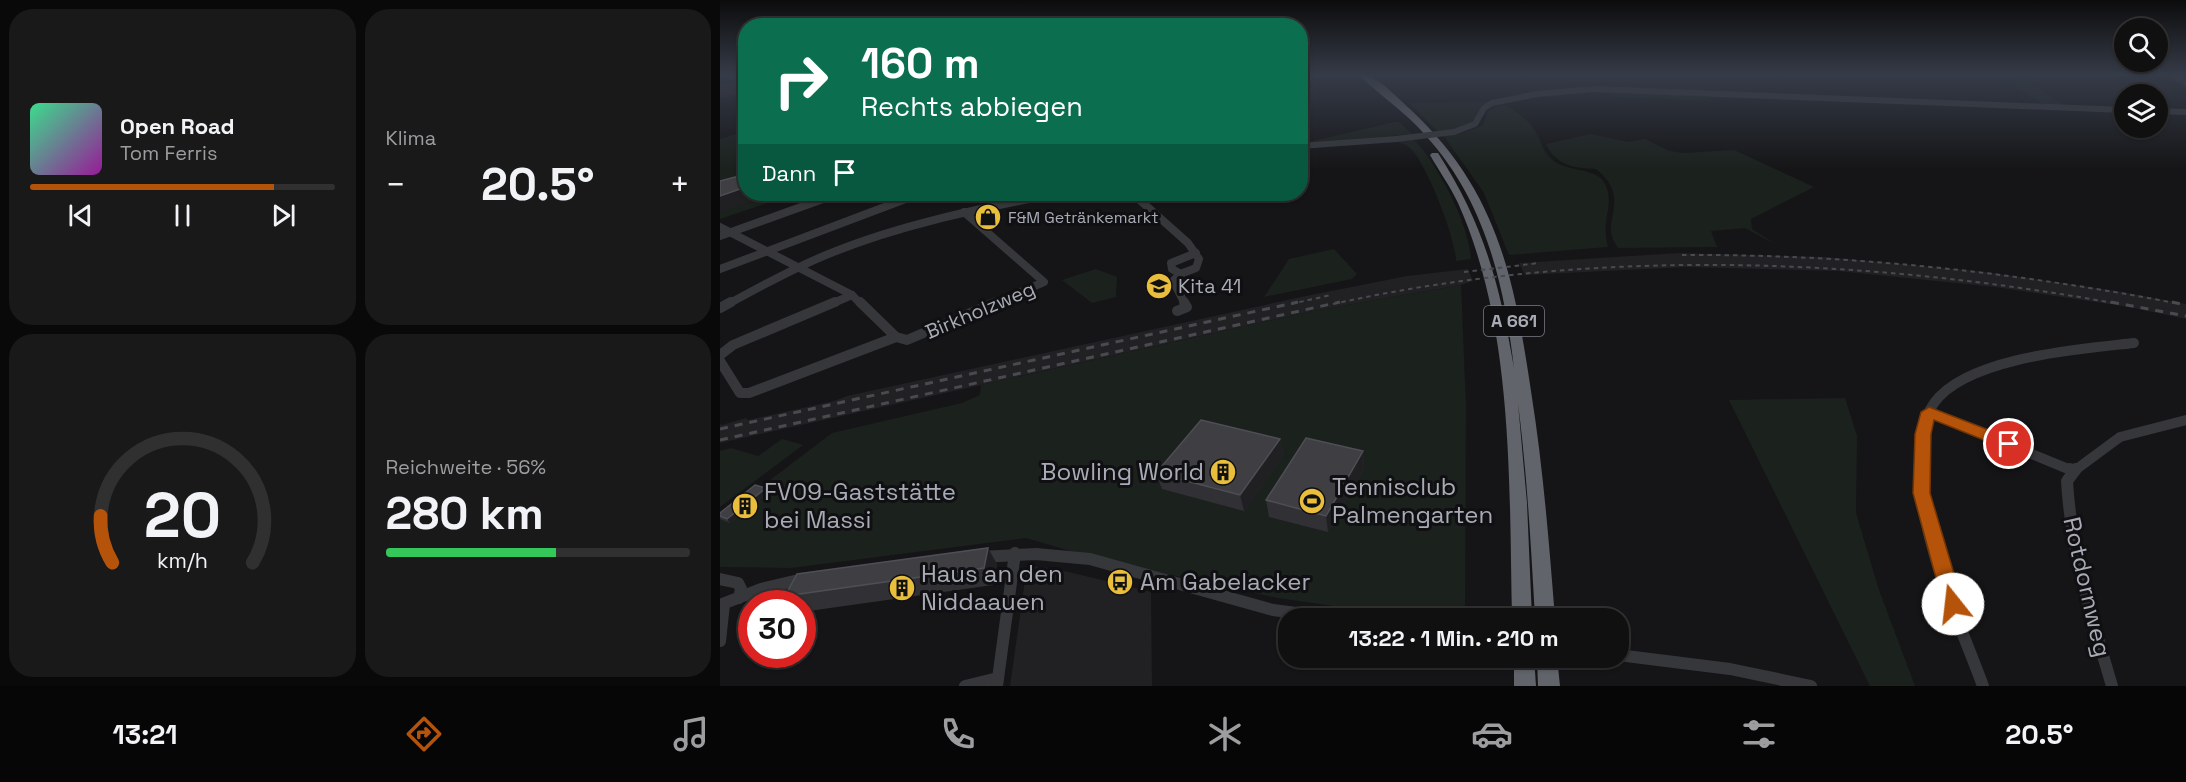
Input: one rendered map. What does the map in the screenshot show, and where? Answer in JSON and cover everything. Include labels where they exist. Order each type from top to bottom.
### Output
[{"type":"highway","name":"A 661","points":[[1390,106],[1402,116],[1438,160],[1464,200],[1483,253],[1494,293],[1509,400],[1521,608]]},
{"type":"highway","name":"A 661","points":[[1401,106],[1432,137],[1475,198],[1506,284],[1520,360],[1536,485],[1544,608]]},
{"type":"highway","points":[[1525,668],[1526,686]]},
{"type":"highway","points":[[1548,668],[1549,686]]},
{"type":"street","points":[[1308,145],[1454,132],[1473,126],[1482,110],[1489,106]]},
{"type":"street","points":[[2023,106],[2114,110]]},
{"type":"street","points":[[2168,111],[2186,112]]},
{"type":"street","points":[[724,235],[818,201]]},
{"type":"street","points":[[720,269],[762,251],[900,201]]},
{"type":"street","points":[[720,308],[798,267],[849,246],[964,212],[1015,201]]},
{"type":"street","points":[[1140,201],[1196,253],[1199,265],[1179,273],[1173,281],[1187,307],[1177,311]]},
{"type":"street","name":"Birkholzweg","points":[[896,337],[907,340],[1044,282],[964,212]]},
{"type":"street","points":[[720,227],[724,235],[798,267],[852,295],[896,337],[749,393],[740,393],[720,361]]},
{"type":"street","points":[[1179,273],[1172,269],[1172,264],[1196,253]]},
{"type":"street","points":[[720,355],[734,345],[852,295]]},
{"type":"street","points":[[1983,686],[1959,624],[1922,493],[1923,434],[1929,412],[1934,401],[1944,393],[1968,378],[1998,365],[2048,354],[2134,343]]},
{"type":"street","points":[[1929,412],[2074,471],[2120,437],[2186,420]]},
{"type":"street","name":"Rotdornweg","points":[[2074,471],[2067,481],[2069,520],[2083,590],[2112,686]]},
{"type":"street","points":[[965,686],[997,682],[1015,553]]},
{"type":"street","points":[[970,558],[1015,553],[1061,554],[1090,559],[1278,611]]},
{"type":"street","points":[[762,590],[813,577]]},
{"type":"street","points":[[720,579],[738,583],[741,590]]},
{"type":"street","points":[[720,641],[722,604],[738,598]]},
{"type":"street","points":[[1629,656],[1730,669],[1811,686]]},
{"type":"shaded area","points":[[1412,106],[1484,106],[1472,124],[1458,130],[1437,131]]},
{"type":"shaded area","points":[[1498,106],[1511,109],[1532,126],[1550,158],[1569,168],[1593,174],[1605,183],[1609,198],[1606,231],[1608,247],[1509,255],[1484,193],[1443,135],[1465,132],[1483,125],[1488,111]]},
{"type":"shaded area","points":[[1394,122],[1399,122],[1412,134],[1308,143]]},
{"type":"shaded area","points":[[738,133],[738,183],[720,189],[720,139]]},
{"type":"shaded area","points":[[1591,134],[1628,142],[1645,139],[1669,151],[1684,153],[1734,150],[1814,187],[1751,219],[1752,229],[1777,245],[1745,228],[1711,231],[1717,247],[1618,248],[1611,233],[1614,200],[1609,182],[1596,169],[1580,168],[1561,161],[1555,157],[1546,144]]},
{"type":"shaded area","points":[[1413,139],[1432,163],[1451,195],[1465,229],[1471,259],[1456,261],[1446,219],[1424,168],[1409,147],[1396,141]]},
{"type":"shaded area","points":[[720,193],[738,193],[738,201],[773,201],[720,219]]},
{"type":"shaded area","points":[[1334,249],[1357,274],[1352,279],[1264,297],[1289,259]]},
{"type":"shaded area","points":[[1679,253],[1827,257],[1986,272],[2117,291],[2186,304],[2186,319],[2129,307],[1995,287],[1838,271],[1686,267],[1525,275],[1519,263]]},
{"type":"shaded area","points":[[1096,269],[1117,277],[1116,297],[1092,303],[1062,280]]},
{"type":"shaded area","points":[[1468,269],[1473,281],[1461,285],[1313,311],[720,443],[720,424],[746,418],[748,420],[847,396],[1306,296],[1407,276]]},
{"type":"shaded area","points":[[1461,285],[1466,406],[1465,608],[1347,608],[1278,598],[1094,558],[1026,538],[791,568],[720,567],[720,518],[832,433],[962,403],[980,395],[981,385],[1313,311]]},
{"type":"shaded area","points":[[1845,398],[1857,436],[1856,513],[1879,590],[1915,686],[1870,686],[1729,400]]},
{"type":"shaded area","points":[[782,439],[803,445],[720,507],[720,451],[731,448],[758,456]]},
{"type":"shaded area","points":[[1027,566],[1052,568],[1151,592],[1152,686],[1010,686]]},
{"type":"building","points":[[738,178],[738,190],[720,196],[720,181]]},
{"type":"building","name":"Bowling World","points":[[1201,420],[1280,439],[1240,495],[1156,473]]},
{"type":"building","name":"Tennisclub Palmengarten","points":[[1306,438],[1363,451],[1326,516],[1266,500]]},
{"type":"building","points":[[755,485],[766,488],[727,519],[720,516],[720,513]]},
{"type":"building","points":[[988,548],[984,568],[816,592],[788,590],[797,574]]},
{"type":"railway","points":[[1682,255],[1807,258],[1932,267],[2056,283],[2180,304]]},
{"type":"railway","points":[[1464,272],[1539,263]]},
{"type":"railway","points":[[1333,304],[1430,286],[1528,273],[1626,267],[1726,265],[1825,268],[1924,276],[2022,288],[2119,304]]},
{"type":"railway","points":[[1291,304],[1331,295]]},
{"type":"railway","points":[[720,429],[1298,302]]},
{"type":"railway","points":[[720,440],[1340,302]]},
{"type":"railway","points":[[2111,302],[2186,316]]},
{"type":"railway","points":[[2172,302],[2186,305]]},
{"type":"place","name":"F&M Getränkemarkt","points":[[988,217]]},
{"type":"place","name":"Kita 41","points":[[1159,286]]},
{"type":"place","name":"Bowling World","points":[[1223,472]]},
{"type":"place","name":"Tennisclub Palmengarten","points":[[1312,501]]},
{"type":"place","name":"FV09-Gaststätte bei Massi","points":[[745,506]]},
{"type":"place","name":"Am Gabelacker","points":[[1120,582]]},
{"type":"place","name":"Haus an den Niddaauen","points":[[902,588]]},
{"type":"route","points":[[1953,604],[1922,493],[1923,434],[1929,412],[2009,444]]}]
